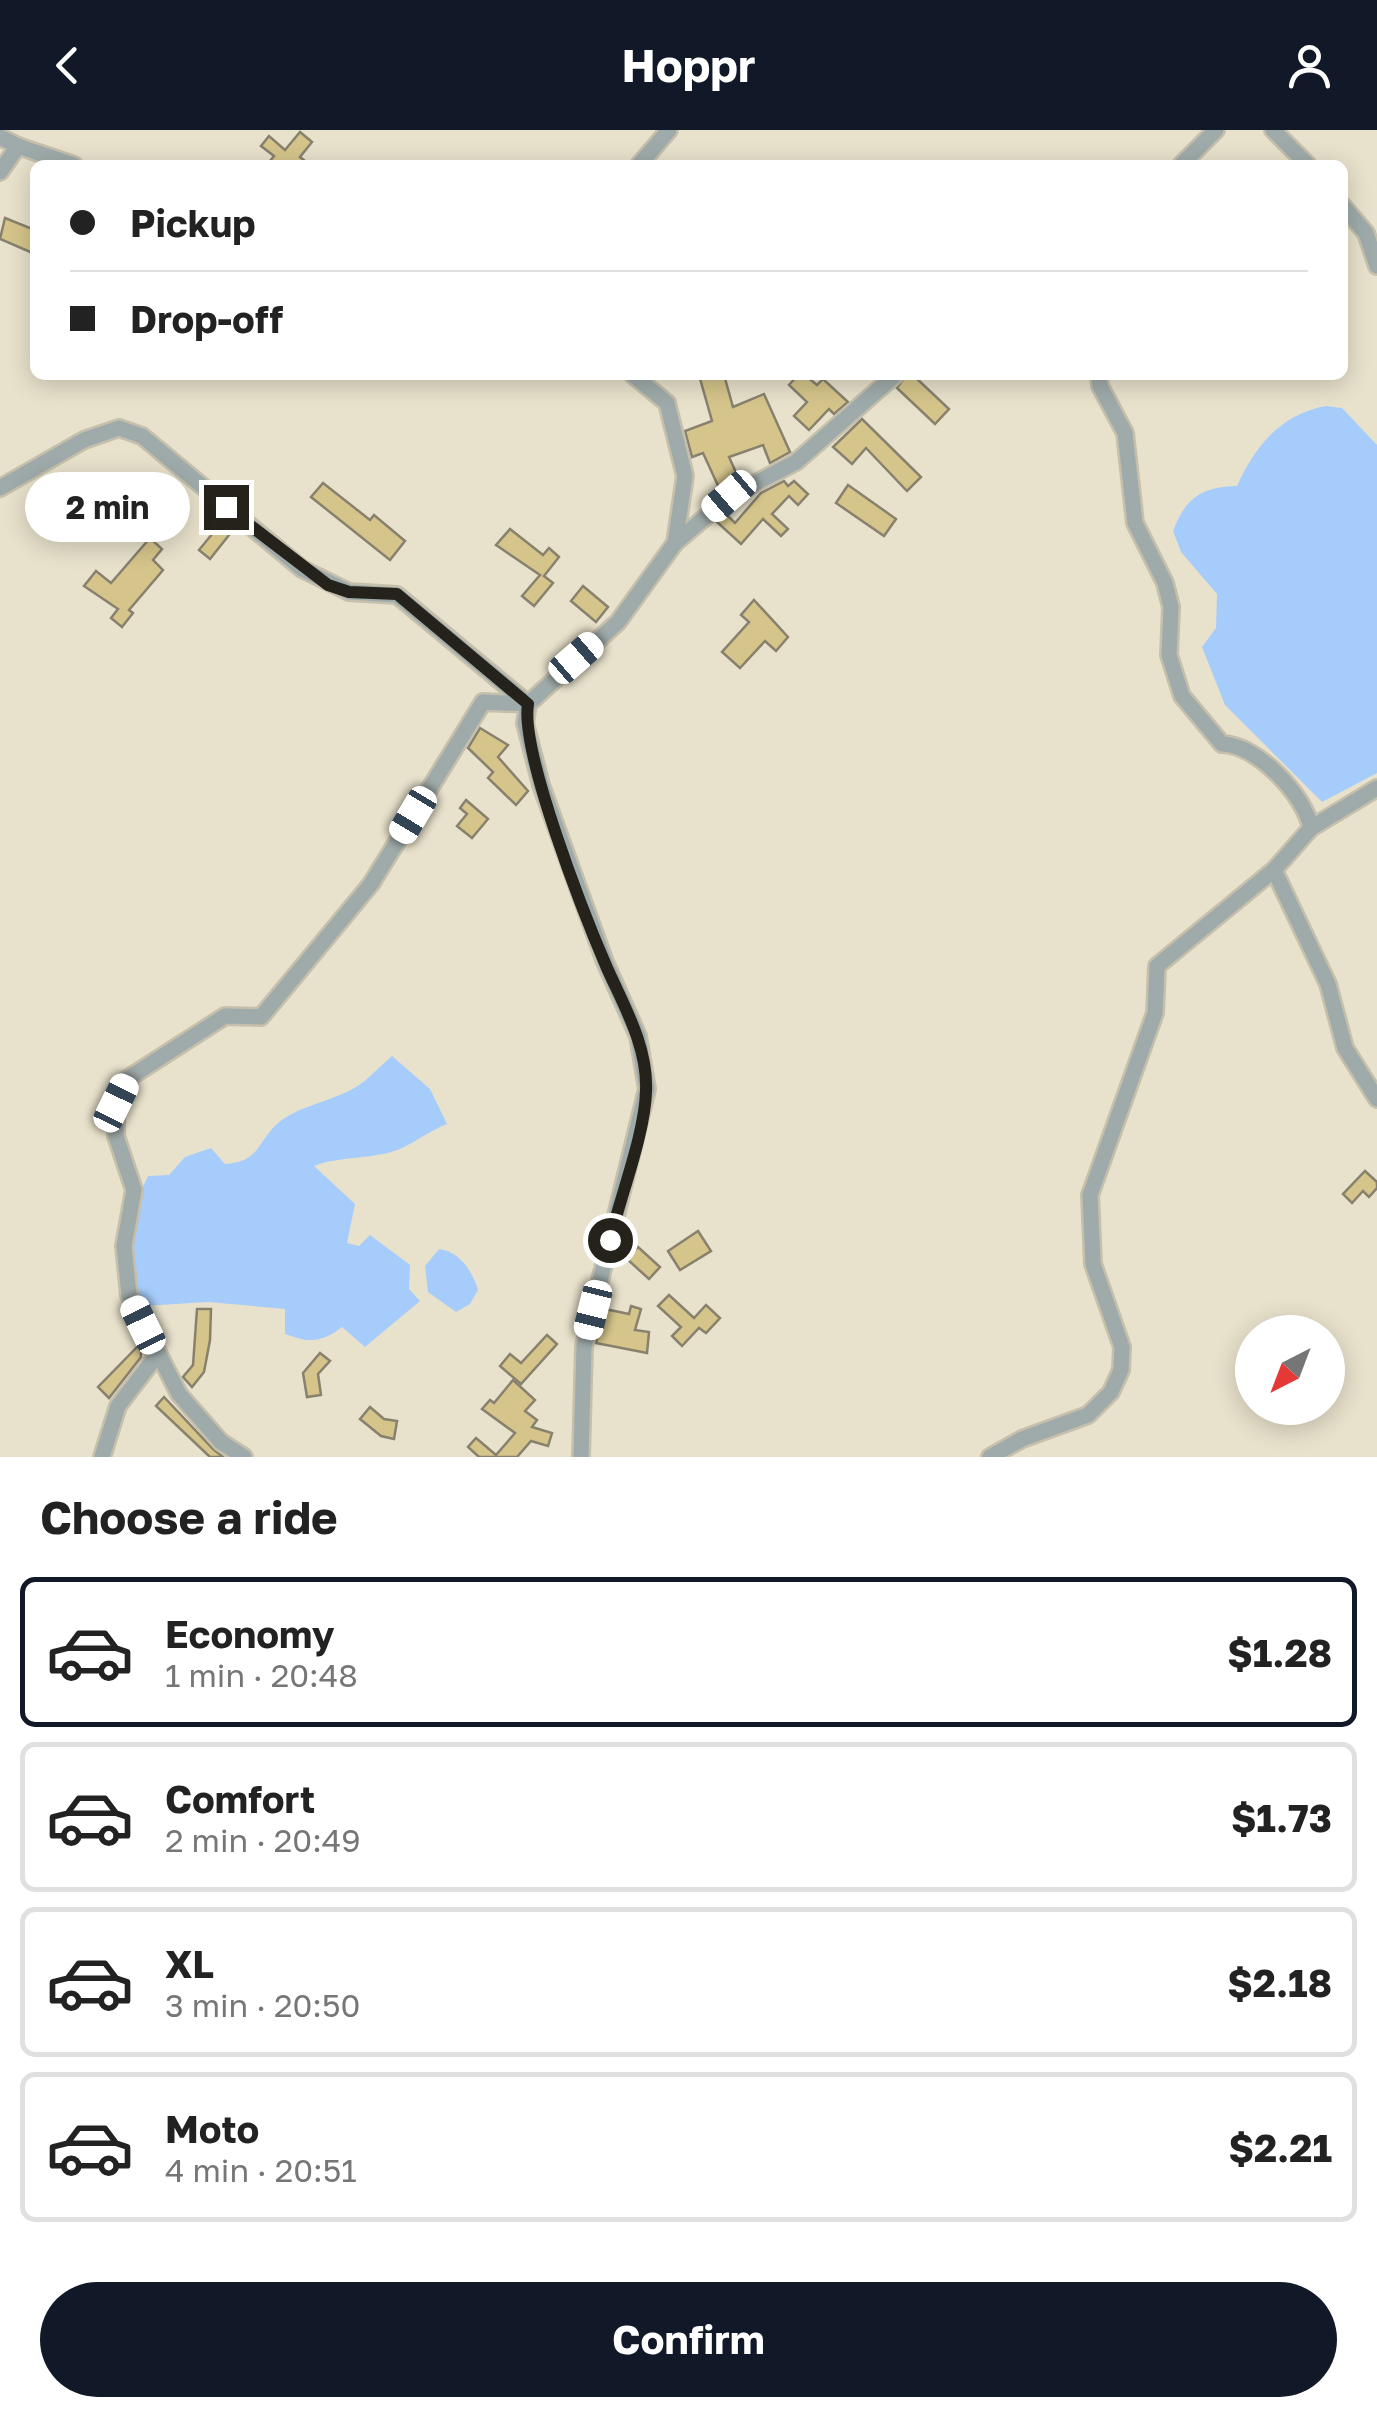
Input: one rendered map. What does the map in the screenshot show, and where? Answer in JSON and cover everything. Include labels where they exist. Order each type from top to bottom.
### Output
[{"type":"street","points":[[643,160],[669,130]]},
{"type":"street","points":[[1186,160],[1216,130]]},
{"type":"street","points":[[1274,130],[1303,160]]},
{"type":"street","points":[[0,137],[59,160]]},
{"type":"street","points":[[0,172],[18,146]]},
{"type":"street","points":[[1348,212],[1366,233],[1377,266]]},
{"type":"street","points":[[638,380],[667,402],[685,476],[676,544]]},
{"type":"street","points":[[581,1457],[584,1346],[646,1089],[638,1036],[604,962],[540,785],[525,723],[528,704],[618,622],[676,544],[729,496],[796,462],[888,380]]},
{"type":"street","points":[[1099,380],[1125,433],[1134,522],[1165,584],[1171,607],[1169,655],[1182,696],[1222,744],[1236,744],[1261,760],[1307,806],[1311,828]]},
{"type":"street","points":[[0,488],[84,440],[119,428],[142,436],[302,569],[349,592],[397,594],[528,704]]},
{"type":"street","points":[[244,1457],[221,1442],[179,1394],[128,1295],[124,1246],[134,1190],[116,1136],[116,1103],[128,1079],[225,1016],[261,1016],[372,884],[483,702],[528,704]]},
{"type":"street","points":[[990,1457],[1022,1438],[1088,1415],[1111,1392],[1121,1370],[1122,1347],[1093,1264],[1090,1195],[1155,1014],[1156,966],[1274,870],[1311,828],[1377,788]]},
{"type":"street","points":[[1274,870],[1328,984],[1344,1048],[1377,1099]]},
{"type":"street","points":[[102,1457],[118,1406],[157,1356]]},
{"type":"water","points":[[1326,406],[1342,408],[1377,445],[1377,773],[1322,802],[1225,705],[1202,647],[1216,628],[1217,594],[1181,552],[1173,531],[1197,496],[1237,486],[1261,445],[1283,424]]},
{"type":"water","points":[[392,1056],[430,1089],[447,1124],[391,1152],[314,1166],[355,1204],[347,1243],[359,1246],[370,1235],[410,1265],[409,1289],[420,1301],[365,1347],[342,1327],[315,1340],[285,1334],[285,1309],[208,1302],[143,1306],[137,1300],[134,1222],[148,1176],[169,1175],[185,1157],[211,1148],[225,1164],[243,1160],[254,1153],[280,1121],[356,1087]]},
{"type":"water","points":[[439,1249],[464,1264],[478,1290],[470,1304],[456,1312],[428,1292],[425,1266]]},
{"type":"building","points":[[300,132],[312,142],[300,157],[304,160],[271,160],[274,156],[261,146],[269,136],[285,150]]},
{"type":"building","points":[[5,218],[30,228],[30,252],[0,239]]},
{"type":"building","points":[[700,380],[725,380],[733,407],[764,394],[790,452],[770,463],[763,445],[729,457],[739,479],[720,490],[703,453],[692,457],[685,431],[712,421]]},
{"type":"building","points":[[794,380],[811,380],[817,385],[824,380],[848,402],[834,414],[829,409],[809,430],[794,416],[807,402],[789,385]]},
{"type":"building","points":[[903,380],[918,380],[949,409],[935,424],[897,388]]},
{"type":"building","points":[[862,419],[921,477],[907,491],[866,448],[852,464],[833,447]]},
{"type":"building","points":[[784,481],[788,486],[794,481],[808,494],[798,505],[789,496],[772,514],[788,529],[781,536],[763,519],[741,544],[717,522],[726,514],[735,523],[761,493]]},
{"type":"building","points":[[323,483],[370,520],[374,515],[405,541],[390,560],[311,497]]},
{"type":"building","points":[[848,485],[896,519],[884,536],[836,503]]},
{"type":"building","points":[[222,522],[233,530],[210,559],[199,550]]},
{"type":"building","points":[[510,529],[543,555],[549,548],[559,557],[544,576],[553,583],[534,606],[522,596],[540,575],[496,545]]},
{"type":"building","points":[[150,538],[162,549],[153,560],[163,570],[129,610],[133,613],[122,627],[111,618],[118,609],[84,586],[96,571],[111,583]]},
{"type":"building","points":[[583,586],[608,607],[596,622],[571,601]]},
{"type":"building","points":[[754,600],[788,637],[776,651],[765,641],[740,668],[722,652],[749,622],[741,615]]},
{"type":"building","points":[[480,728],[508,745],[498,757],[528,791],[516,805],[488,778],[493,772],[468,748]]},
{"type":"building","points":[[466,800],[488,819],[472,838],[457,826],[467,814],[460,808]]},
{"type":"building","points":[[1365,1171],[1377,1182],[1377,1188],[1369,1197],[1363,1191],[1352,1203],[1343,1194]]},
{"type":"building","points":[[698,1231],[711,1251],[680,1270],[668,1251]]},
{"type":"building","points":[[638,1247],[660,1267],[649,1279],[627,1259]]},
{"type":"building","points":[[669,1295],[694,1318],[706,1305],[720,1318],[706,1333],[699,1328],[682,1346],[672,1336],[681,1327],[658,1306]]},
{"type":"building","points":[[631,1306],[641,1309],[635,1330],[649,1332],[647,1353],[596,1343],[605,1309],[629,1314]]},
{"type":"building","points":[[197,1309],[211,1309],[210,1340],[204,1372],[192,1387],[183,1377],[193,1365]]},
{"type":"building","points":[[547,1335],[557,1344],[521,1384],[500,1366],[510,1354],[521,1363]]},
{"type":"building","points":[[141,1343],[141,1357],[109,1398],[98,1387]]},
{"type":"building","points":[[320,1353],[330,1361],[318,1374],[321,1395],[307,1397],[303,1373]]},
{"type":"building","points":[[513,1380],[535,1400],[525,1411],[537,1420],[532,1427],[552,1433],[548,1446],[531,1441],[517,1457],[479,1457],[468,1447],[476,1438],[496,1455],[515,1433],[482,1409],[490,1400],[494,1403]]},
{"type":"building","points":[[164,1397],[223,1457],[210,1457],[156,1406]]},
{"type":"building","points":[[370,1407],[384,1419],[397,1421],[394,1439],[381,1436],[360,1419]]},
{"type":"route","points":[[226,507],[302,569],[328,585],[349,592],[397,594],[528,704],[525,723],[540,785],[604,962],[638,1036],[646,1089],[640,1133],[610,1240]]}]
